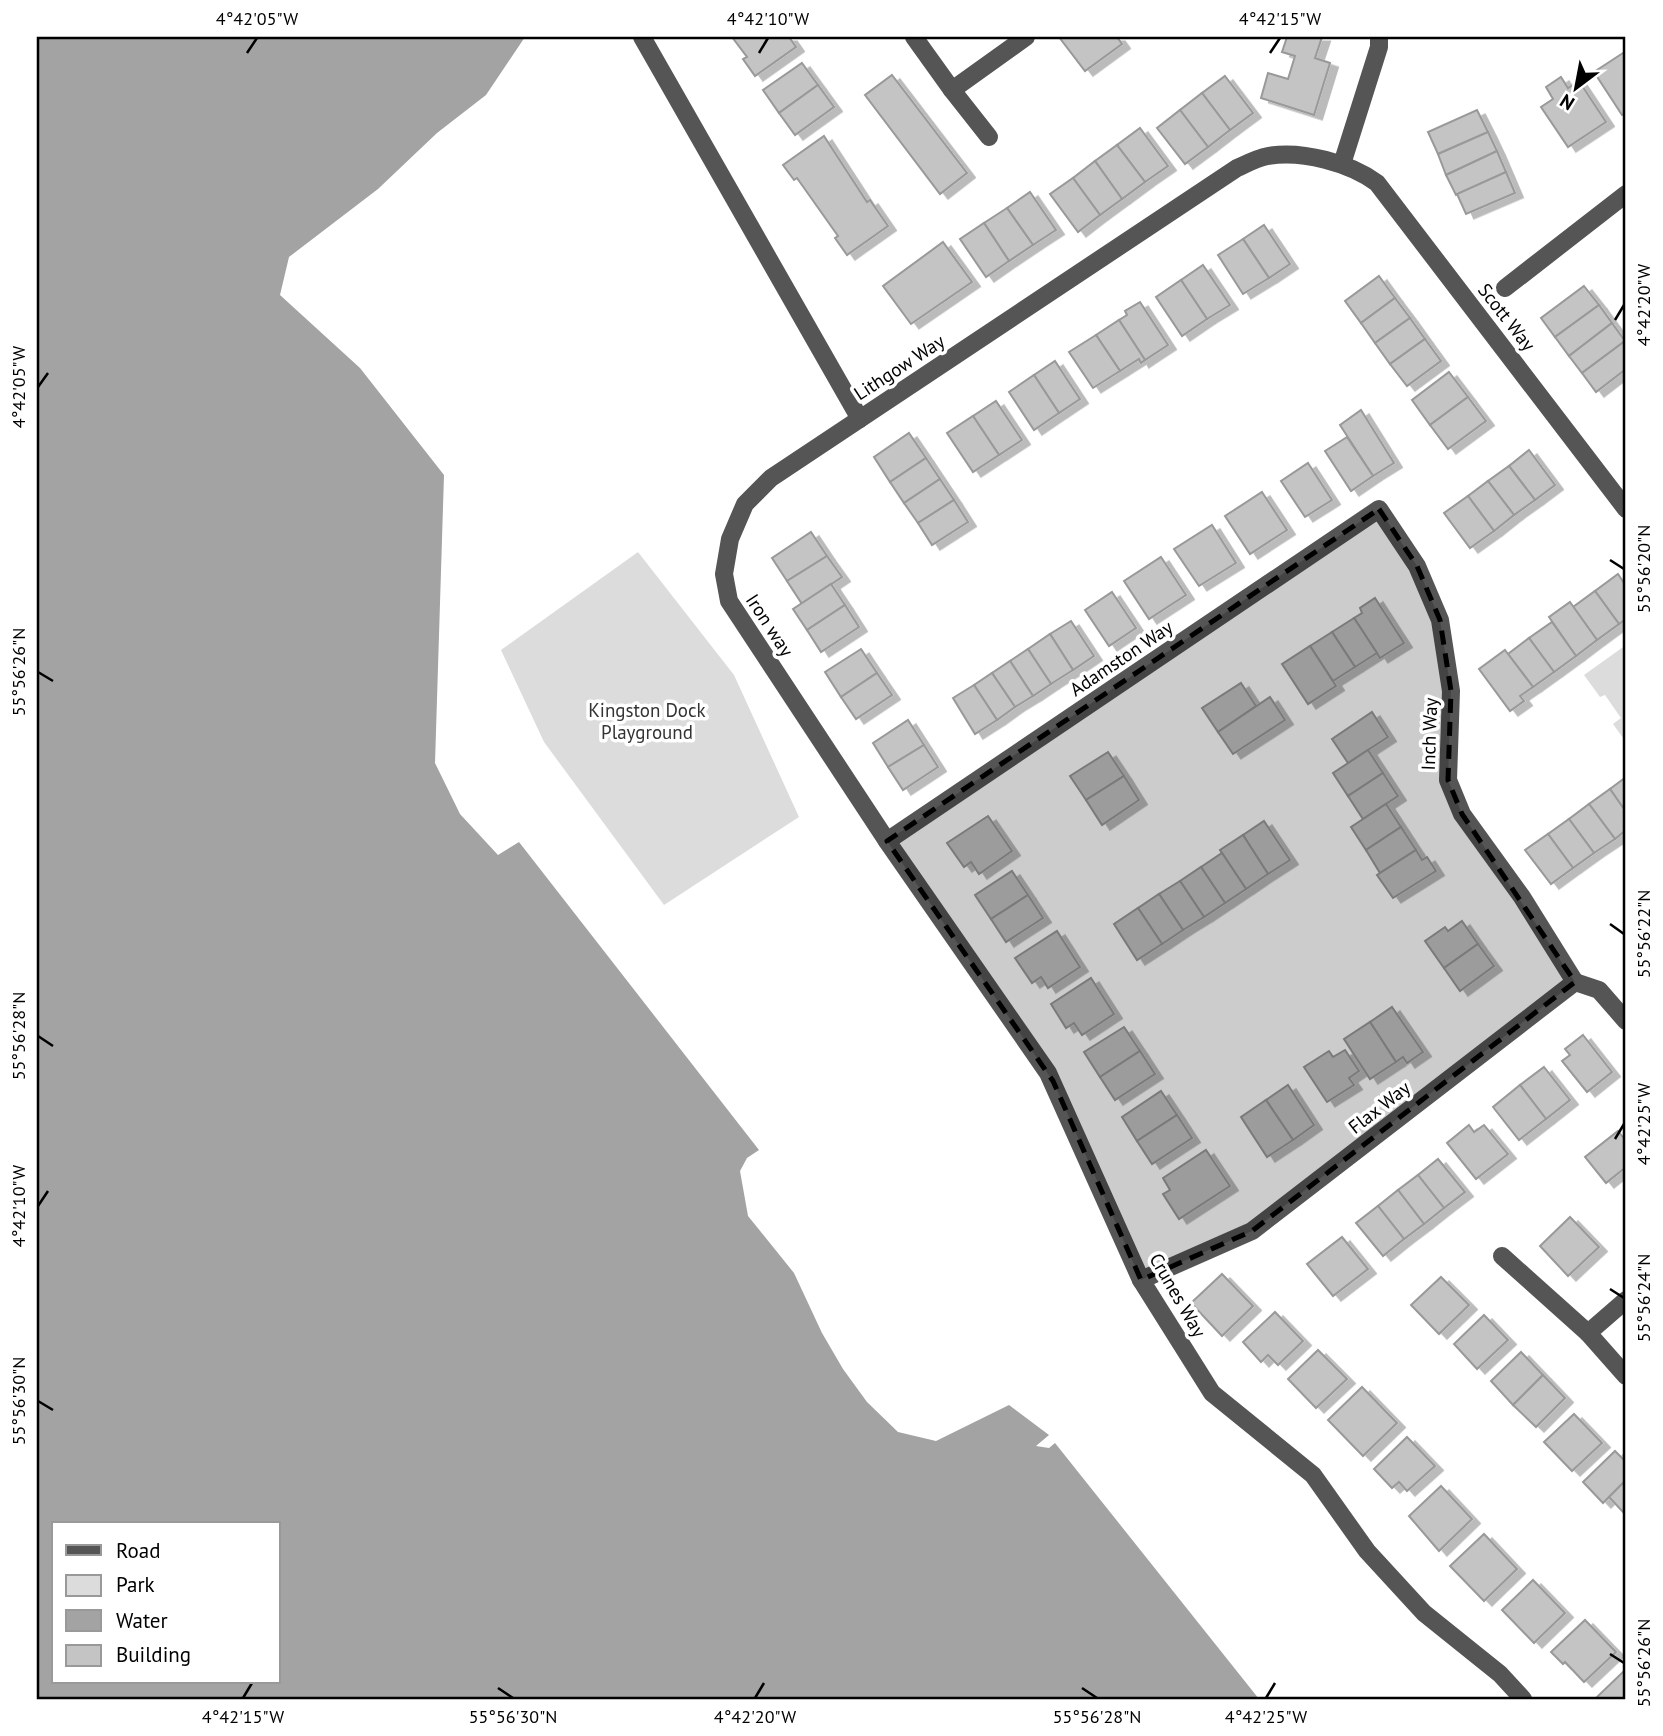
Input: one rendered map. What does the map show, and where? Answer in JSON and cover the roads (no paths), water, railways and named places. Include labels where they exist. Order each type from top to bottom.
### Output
[{"type":"street","name":"Lithgow Way","points":[[642,37],[860,419],[1237,168],[1267,156],[1304,157],[1342,164]]},
{"type":"street","points":[[914,37],[989,137]]},
{"type":"street","points":[[952,90],[1026,37]]},
{"type":"street","points":[[1342,164],[1379,47],[1379,37]]},
{"type":"street","name":"Scott Way","points":[[1342,164],[1377,183],[1626,509]]},
{"type":"street","points":[[1505,288],[1626,194]]},
{"type":"street","name":"Iron way","points":[[860,419],[771,478],[745,504],[730,540],[724,573],[729,601],[887,841]]},
{"type":"street","name":"Adamston Way","points":[[887,841],[1379,509]]},
{"type":"street","name":"Inch Way","points":[[1379,509],[1417,566],[1440,620],[1451,691],[1448,780],[1462,814],[1522,897],[1575,982]]},
{"type":"street","name":"Crunes Way","points":[[887,841],[1053,1082],[1141,1280],[1212,1393],[1313,1475],[1367,1551],[1424,1612],[1500,1674],[1523,1699]]},
{"type":"street","points":[[1575,982],[1599,990],[1626,1021]]},
{"type":"street","name":"Flax Way","points":[[1141,1280],[1252,1231],[1575,982]]},
{"type":"street","points":[[1503,1256],[1588,1333],[1626,1377]]},
{"type":"street","points":[[1588,1333],[1626,1300]]},
{"type":"water","points":[[37,37],[525,37],[486,95],[437,133],[378,189],[289,257],[280,295],[360,368],[444,475],[435,763],[460,814],[498,855],[519,842],[759,1150],[747,1158],[740,1171],[748,1216],[794,1273],[822,1333],[867,1402],[898,1432],[936,1441],[1009,1405],[1049,1435],[1036,1446],[1049,1448],[1055,1443],[1259,1699],[37,1699]]},
{"type":"park label","name":"Kingston Dock Playground","points":[[647,721]]}]
